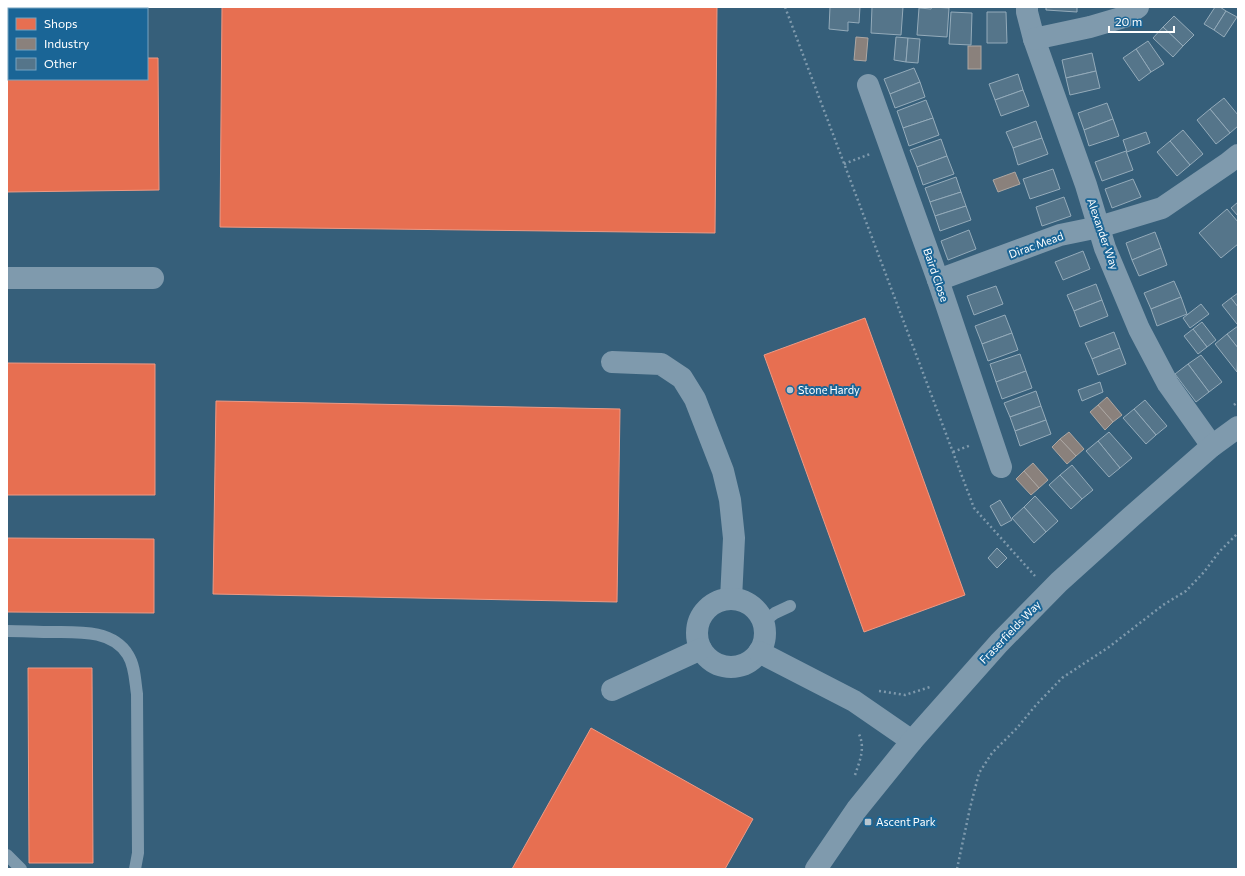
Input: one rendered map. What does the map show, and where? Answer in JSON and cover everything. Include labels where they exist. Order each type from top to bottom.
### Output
[{"type":"street","name":"Alexander Way","points":[[1027,7],[1034,39],[1083,177],[1106,248],[1139,329],[1168,384],[1212,446]]},
{"type":"street","points":[[1034,39],[1090,27],[1124,17],[1138,7]]},
{"type":"street","name":"Baird Close","points":[[868,85],[938,280],[1001,467]]},
{"type":"street","name":"Dirac Mead","points":[[938,280],[1060,235],[1099,227],[1162,208],[1238,155]]},
{"type":"street","points":[[7,278],[153,278]]},
{"type":"street","points":[[612,362],[661,364],[682,378],[696,399],[723,471],[730,500],[734,538],[730,599]]},
{"type":"street","name":"Fraserfields Way","points":[[816,869],[857,809],[912,740],[999,643],[1059,582],[1212,446],[1238,427]]},
{"type":"street","points":[[730,599],[741,601],[750,605],[758,613],[764,632],[763,642],[759,652],[751,660],[741,665],[729,667],[718,664],[708,658],[701,649],[697,640],[697,630],[700,620],[712,605],[730,599]]},
{"type":"street","points":[[612,690],[701,649]]},
{"type":"street","points":[[759,652],[854,701],[912,740]]},
{"type":"lane","points":[[762,622],[775,613],[790,606]]},
{"type":"lane","points":[[7,631],[83,632],[98,635],[110,639],[121,646],[129,656],[137,694],[138,853],[135,869]]},
{"type":"lane","points":[[7,855],[21,869]]},
{"type":"path","points":[[785,7],[974,508],[1035,577]]},
{"type":"path","points":[[844,164],[890,146]]},
{"type":"path","points":[[957,869],[979,773],[992,753],[1017,728],[1036,705],[1062,678],[1109,647],[1163,605],[1186,591],[1204,572],[1219,552],[1238,533]]},
{"type":"building: Shops","points":[[222,7],[717,7],[715,233],[220,227]]},
{"type":"building: Shops","points":[[148,58],[158,58],[159,190],[7,192],[7,59],[8,80],[148,80]]},
{"type":"building: Shops","points":[[865,318],[965,595],[864,632],[764,355]]},
{"type":"building: Shops","points":[[7,363],[155,364],[155,495],[7,495]]},
{"type":"building: Shops","points":[[216,401],[620,409],[617,602],[213,594]]},
{"type":"building: Shops","points":[[7,538],[154,539],[154,613],[7,612]]},
{"type":"building: Shops","points":[[28,668],[92,668],[93,863],[29,863]]},
{"type":"building: Shops","points":[[591,728],[753,819],[725,869],[512,869]]},
{"type":"building: Industry","points":[[856,37],[868,38],[866,61],[854,60]]},
{"type":"building: Industry","points":[[968,46],[981,46],[981,69],[968,69]]},
{"type":"building: Industry","points":[[1015,172],[1020,184],[998,192],[993,180]]},
{"type":"building: Industry","points":[[1107,397],[1122,415],[1113,422],[1098,405]]},
{"type":"building: Industry","points":[[1098,405],[1113,422],[1105,430],[1090,412]]},
{"type":"building: Industry","points":[[1069,432],[1084,449],[1076,456],[1060,439]]},
{"type":"building: Industry","points":[[1060,439],[1076,456],[1067,464],[1052,447]]},
{"type":"building: Industry","points":[[1033,463],[1048,480],[1039,488],[1024,471]]},
{"type":"building: Industry","points":[[1024,471],[1039,488],[1031,495],[1016,479]]},
{"type":"building: Other","points":[[830,7],[860,7],[859,23],[848,22],[848,31],[829,29]]},
{"type":"building: Other","points":[[872,7],[903,7],[901,35],[871,33]]},
{"type":"building: Other","points":[[932,7],[949,8],[947,37],[917,35],[919,8],[931,9]]},
{"type":"building: Other","points":[[1046,7],[1077,7],[1077,12],[1046,10]]},
{"type":"building: Other","points":[[1215,7],[1220,7],[1226,11],[1214,30],[1204,24]]},
{"type":"building: Other","points":[[1226,11],[1237,17],[1224,37],[1214,30]]},
{"type":"building: Other","points":[[951,12],[972,13],[971,45],[949,44]]},
{"type":"building: Other","points":[[987,12],[1006,12],[1007,43],[987,43]]},
{"type":"building: Other","points":[[1174,16],[1194,35],[1183,46],[1163,27]]},
{"type":"building: Other","points":[[1163,27],[1183,46],[1173,57],[1153,38]]},
{"type":"building: Other","points":[[896,37],[908,38],[906,62],[894,60]]},
{"type":"building: Other","points":[[908,38],[920,39],[918,63],[906,62]]},
{"type":"building: Other","points":[[1148,41],[1164,64],[1151,72],[1136,49]]},
{"type":"building: Other","points":[[1136,49],[1151,72],[1139,81],[1123,58]]},
{"type":"building: Other","points":[[1092,53],[1096,71],[1066,78],[1062,60]]},
{"type":"building: Other","points":[[914,68],[920,82],[890,94],[884,79]]},
{"type":"building: Other","points":[[1096,71],[1100,88],[1070,95],[1066,78]]},
{"type":"building: Other","points":[[1018,74],[1023,90],[995,100],[989,84]]},
{"type":"building: Other","points":[[920,82],[925,97],[895,108],[890,94]]},
{"type":"building: Other","points":[[1023,90],[1029,106],[1001,116],[995,100]]},
{"type":"building: Other","points":[[1224,98],[1238,115],[1238,126],[1230,133],[1210,109]]},
{"type":"building: Other","points":[[926,100],[933,118],[903,128],[897,111]]},
{"type":"building: Other","points":[[1107,103],[1113,119],[1084,130],[1078,113]]},
{"type":"building: Other","points":[[1210,109],[1230,133],[1216,144],[1197,120]]},
{"type":"building: Other","points":[[933,118],[939,135],[909,146],[903,128]]},
{"type":"building: Other","points":[[1113,119],[1119,136],[1089,146],[1084,130]]},
{"type":"building: Other","points":[[1036,121],[1042,138],[1013,148],[1006,132]]},
{"type":"building: Other","points":[[1183,130],[1203,154],[1190,165],[1170,141]]},
{"type":"building: Other","points":[[1146,132],[1150,143],[1127,152],[1123,140]]},
{"type":"building: Other","points":[[1042,138],[1048,154],[1018,165],[1013,148]]},
{"type":"building: Other","points":[[941,139],[947,156],[917,167],[910,150]]},
{"type":"building: Other","points":[[1170,141],[1190,165],[1177,176],[1157,152]]},
{"type":"building: Other","points":[[1126,151],[1133,170],[1102,181],[1095,162]]},
{"type":"building: Other","points":[[947,156],[954,174],[923,185],[917,167]]},
{"type":"building: Other","points":[[1053,169],[1060,189],[1030,199],[1023,179]]},
{"type":"building: Other","points":[[956,177],[961,192],[930,202],[925,188]]},
{"type":"building: Other","points":[[1133,179],[1141,197],[1112,208],[1105,189]]},
{"type":"building: Other","points":[[961,192],[966,206],[935,216],[930,202]]},
{"type":"building: Other","points":[[1064,197],[1071,216],[1042,226],[1036,207]]},
{"type":"building: Other","points":[[1238,202],[1238,216],[1231,208]]},
{"type":"building: Other","points":[[966,206],[971,220],[940,231],[935,216]]},
{"type":"building: Other","points":[[1227,209],[1238,222],[1238,244],[1221,258],[1199,233]]},
{"type":"building: Other","points":[[969,230],[976,249],[948,260],[941,241]]},
{"type":"building: Other","points":[[1155,232],[1161,248],[1132,260],[1126,243]]},
{"type":"building: Other","points":[[1161,248],[1167,265],[1139,276],[1132,260]]},
{"type":"building: Other","points":[[1083,251],[1090,269],[1063,280],[1055,262]]},
{"type":"building: Other","points":[[1174,281],[1181,297],[1151,309],[1144,293]]},
{"type":"building: Other","points":[[1096,284],[1102,300],[1074,311],[1067,295]]},
{"type":"building: Other","points":[[996,286],[1003,304],[974,315],[967,296]]},
{"type":"building: Other","points":[[1238,293],[1238,307],[1231,298]]},
{"type":"building: Other","points":[[1181,297],[1187,314],[1157,326],[1151,309]]},
{"type":"building: Other","points":[[1231,298],[1238,307],[1237,324],[1222,305]]},
{"type":"building: Other","points":[[1102,300],[1108,316],[1080,327],[1074,311]]},
{"type":"building: Other","points":[[1201,304],[1209,314],[1190,328],[1183,318]]},
{"type":"building: Other","points":[[1005,315],[1012,333],[982,344],[975,326]]},
{"type":"building: Other","points":[[1202,322],[1216,340],[1207,347],[1193,329]]},
{"type":"building: Other","points":[[1238,326],[1238,348],[1227,334]]},
{"type":"building: Other","points":[[1193,329],[1207,347],[1198,354],[1184,336]]},
{"type":"building: Other","points":[[1114,332],[1120,348],[1092,359],[1085,343]]},
{"type":"building: Other","points":[[1012,333],[1018,350],[988,361],[982,344]]},
{"type":"building: Other","points":[[1227,334],[1238,348],[1237,372],[1215,344]]},
{"type":"building: Other","points":[[1120,348],[1126,364],[1098,375],[1092,359]]},
{"type":"building: Other","points":[[1020,354],[1026,371],[996,382],[990,364]]},
{"type":"building: Other","points":[[1201,355],[1222,382],[1209,392],[1188,364]]},
{"type":"building: Other","points":[[1188,364],[1209,392],[1196,402],[1175,374]]},
{"type":"building: Other","points":[[1026,371],[1032,388],[1002,399],[996,382]]},
{"type":"building: Other","points":[[1100,382],[1103,392],[1082,401],[1078,390]]},
{"type":"building: Other","points":[[1036,391],[1041,406],[1010,417],[1004,403]]},
{"type":"building: Other","points":[[1145,400],[1167,426],[1156,435],[1134,409]]},
{"type":"building: Other","points":[[1041,406],[1046,420],[1015,431],[1010,417]]},
{"type":"building: Other","points":[[1134,409],[1156,435],[1146,444],[1123,418]]},
{"type":"building: Other","points":[[1046,420],[1051,434],[1020,446],[1015,431]]},
{"type":"building: Other","points":[[1109,432],[1132,458],[1120,468],[1098,441]]},
{"type":"building: Other","points":[[1098,441],[1120,468],[1109,477],[1086,451]]},
{"type":"building: Other","points":[[1072,465],[1093,490],[1082,499],[1060,475]]},
{"type":"building: Other","points":[[1060,475],[1082,499],[1071,509],[1049,485]]},
{"type":"building: Other","points":[[1035,496],[1058,521],[1046,532],[1024,507]]},
{"type":"building: Other","points":[[1000,500],[1012,520],[1001,526],[990,506]]},
{"type":"building: Other","points":[[1024,507],[1046,532],[1034,543],[1012,518]]},
{"type":"building: Other","points":[[997,548],[1007,558],[997,568],[988,558]]},
{"type":"place","name":"Stone Hardy","points":[[790,390]]},
{"type":"place","name":"Ascent Park","points":[[868,822]]}]
